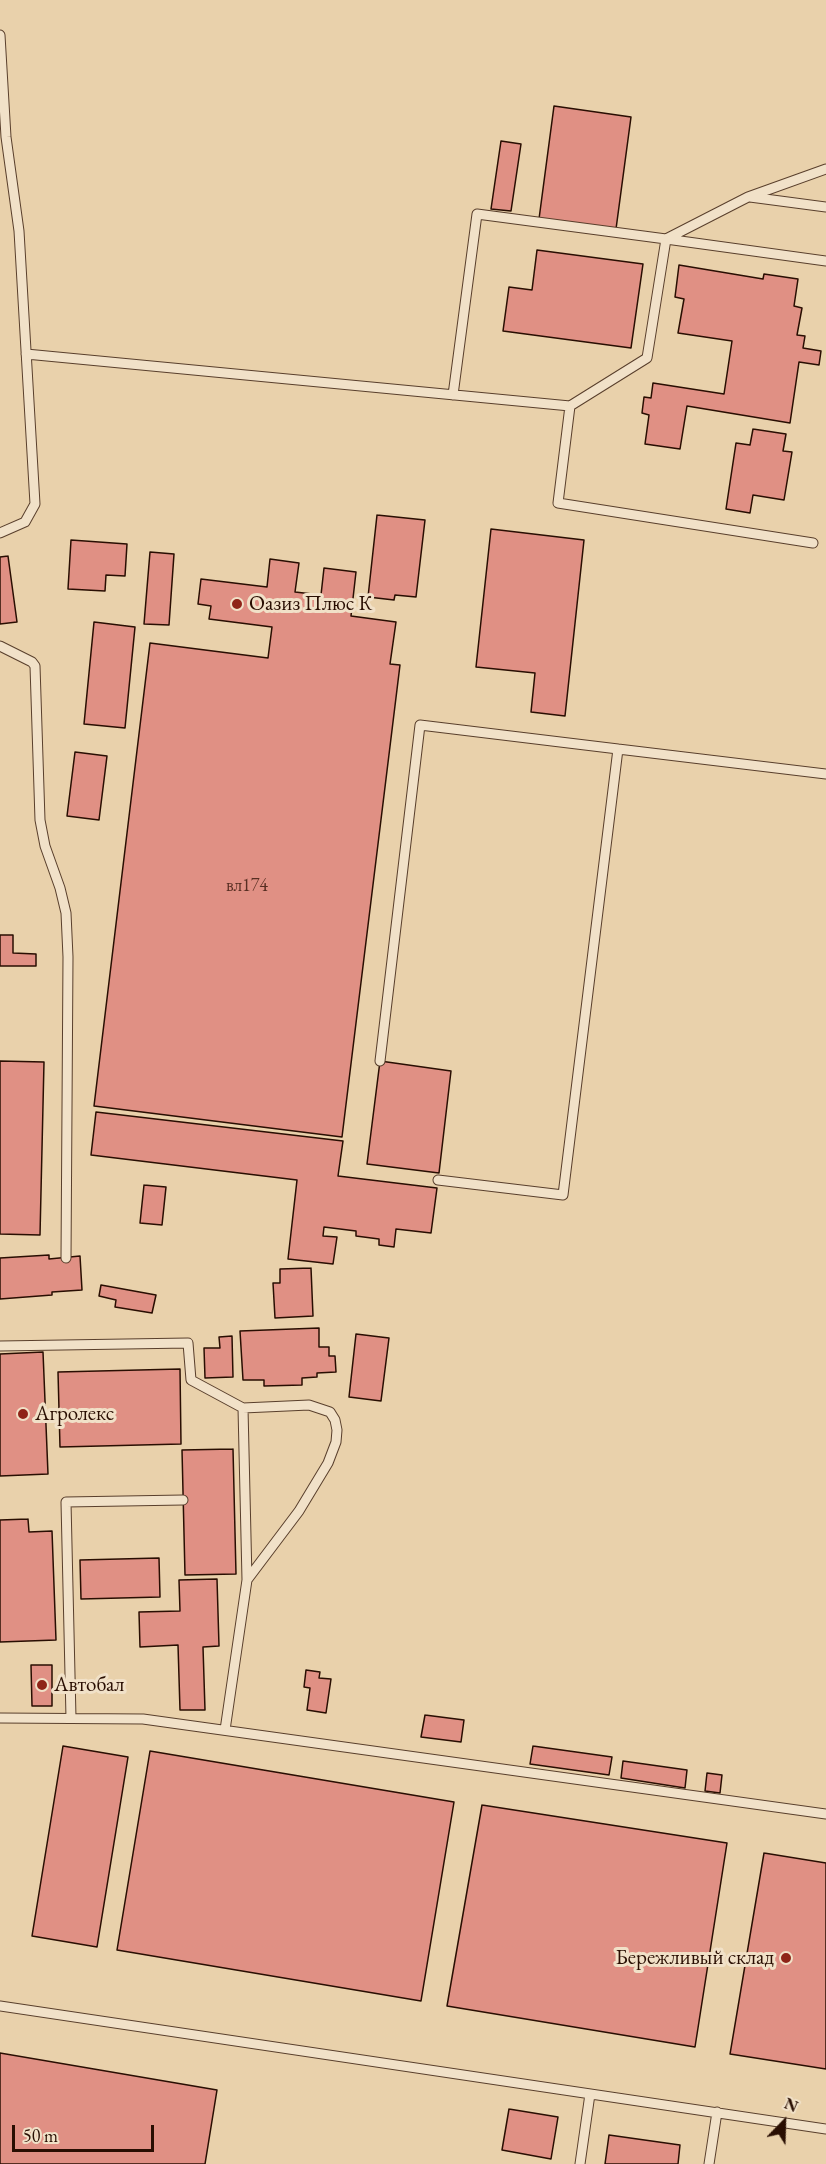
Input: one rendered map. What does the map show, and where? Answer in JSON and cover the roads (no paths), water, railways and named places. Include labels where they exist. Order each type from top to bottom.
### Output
[{"type":"lane","points":[[0,34],[6,137],[19,231],[35,504],[25,522],[0,533]]},
{"type":"lane","points":[[666,239],[748,197],[826,169]]},
{"type":"lane","points":[[748,197],[826,207]]},
{"type":"lane","points":[[453,395],[477,214],[826,261]]},
{"type":"lane","points":[[26,354],[570,406],[647,358],[666,239]]},
{"type":"lane","points":[[570,406],[558,503],[813,543]]},
{"type":"lane","points":[[0,646],[32,662],[35,666],[40,820],[45,846],[66,913],[68,957],[66,1258]]},
{"type":"lane","points":[[380,1061],[420,725],[826,774]]},
{"type":"lane","points":[[438,1180],[563,1195],[618,749]]},
{"type":"lane","points":[[0,1346],[188,1343],[191,1380],[243,1408],[309,1405],[330,1412],[337,1430],[333,1453],[299,1511],[247,1580]]},
{"type":"lane","points":[[225,1730],[247,1580],[243,1408]]},
{"type":"lane","points":[[71,1719],[66,1502],[183,1500]]},
{"type":"lane","points":[[0,1718],[143,1719],[826,1814]]},
{"type":"lane","points":[[0,2006],[826,2128]]},
{"type":"lane","points":[[580,2164],[590,2094]]},
{"type":"lane","points":[[709,2164],[717,2112]]},
{"type":"place","name":"Оазиз Плюс К","points":[[237,604]]},
{"type":"place","name":"Агролекс","points":[[23,1414]]},
{"type":"place","name":"Автобал","points":[[42,1685]]},
{"type":"place","name":"Бережливый склад","points":[[786,1958]]}]
